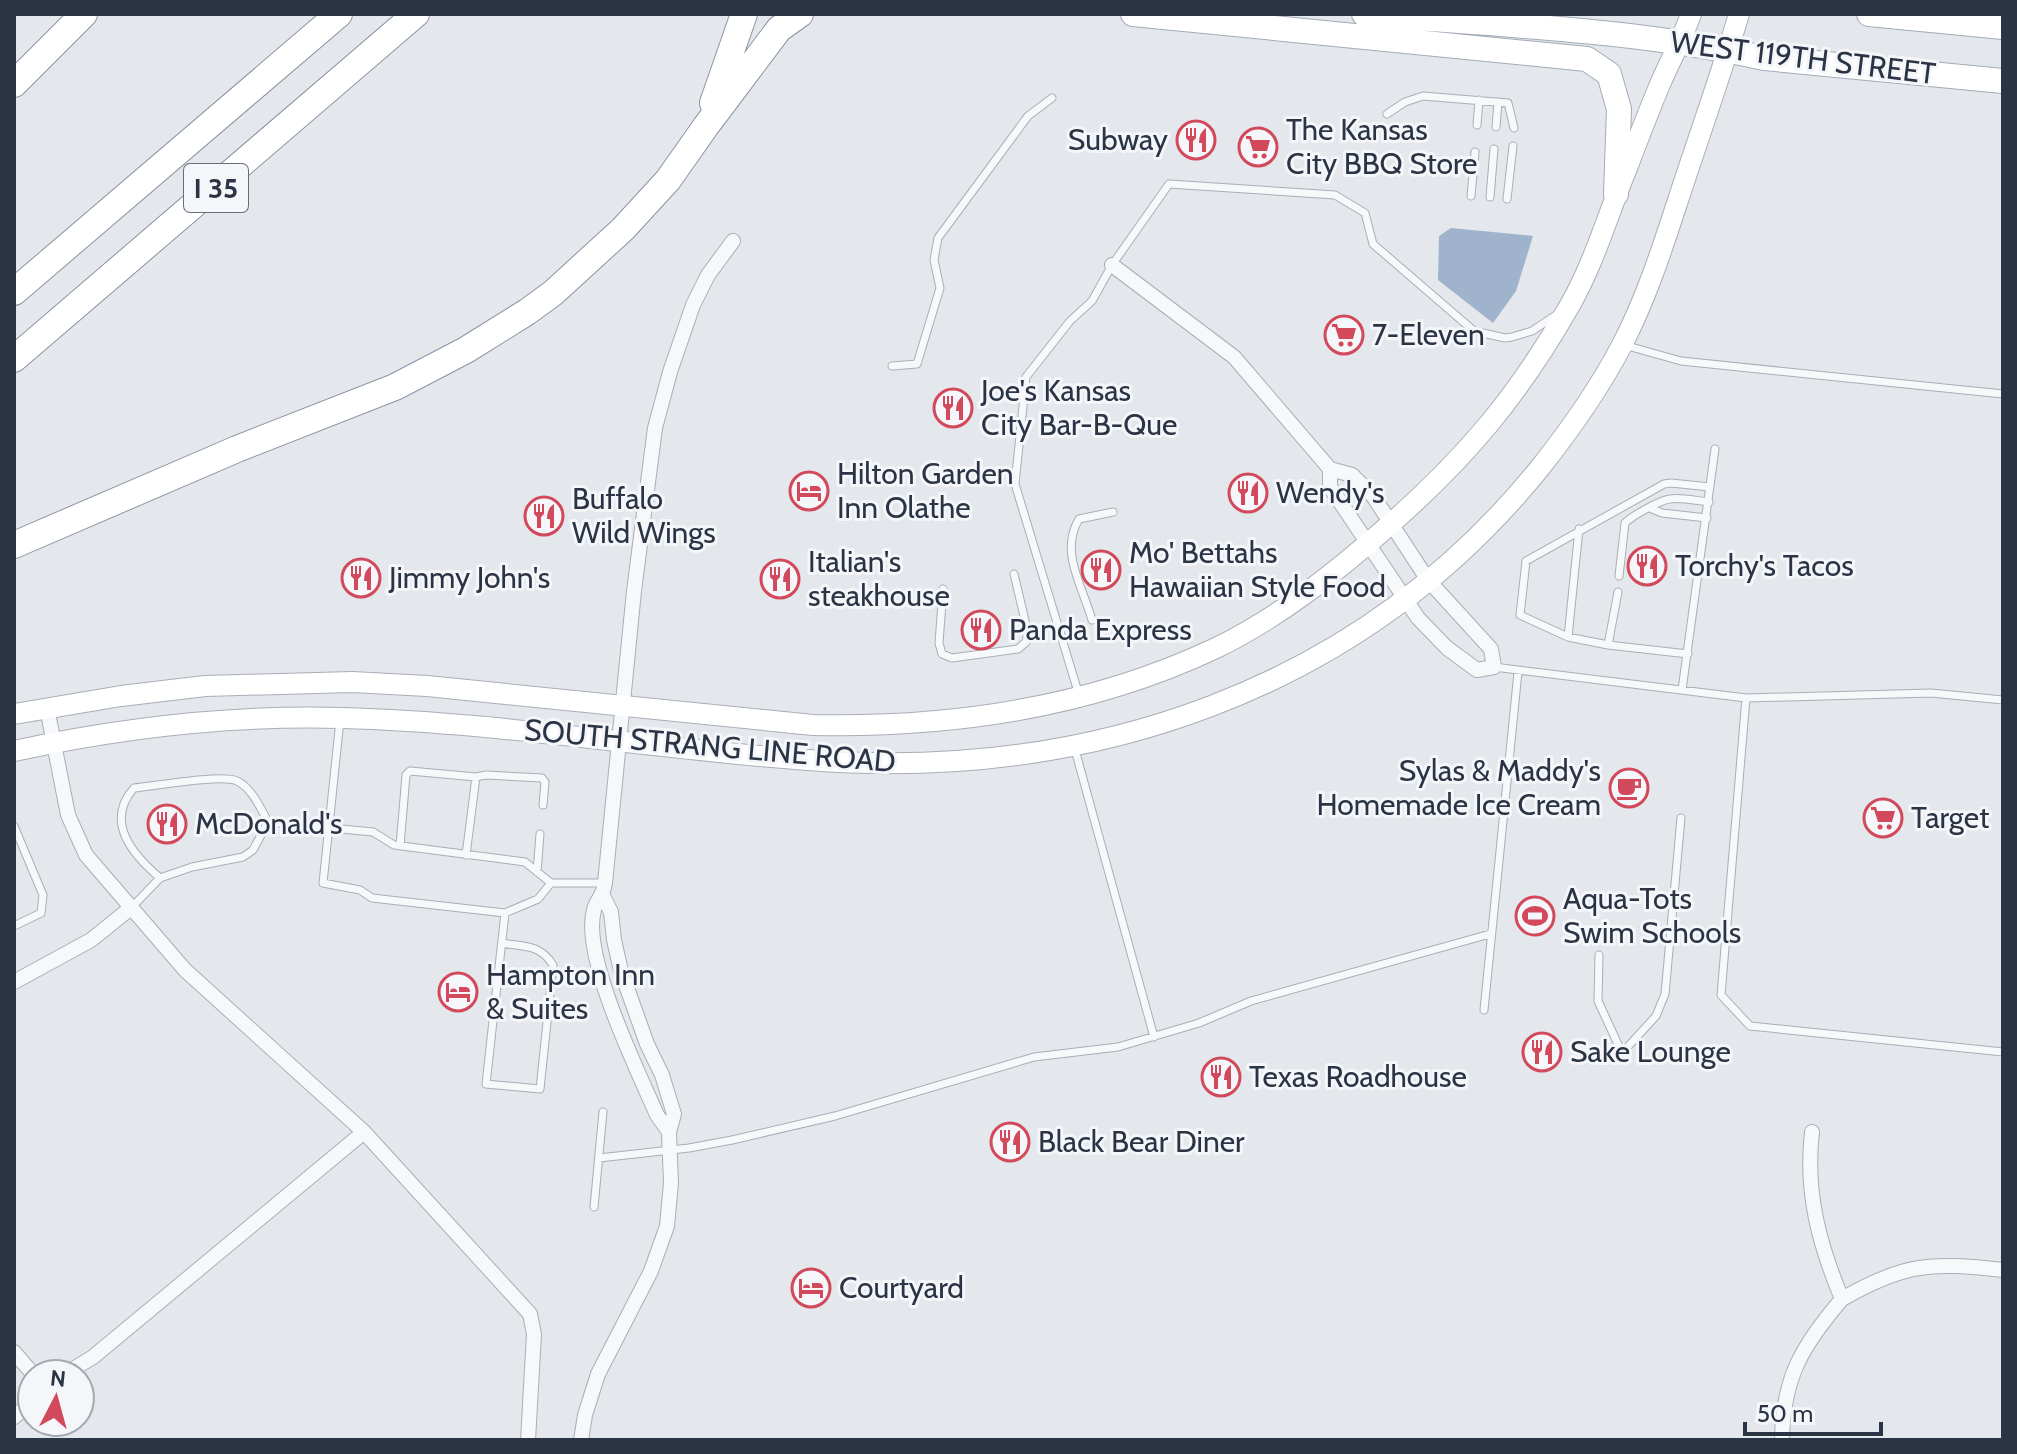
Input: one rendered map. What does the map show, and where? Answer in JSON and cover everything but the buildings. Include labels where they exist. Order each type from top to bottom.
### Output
[{"type":"highway","points":[[14,84],[83,14]]},
{"type":"highway","name":"I 35","points":[[14,292],[339,14]]},
{"type":"highway","name":"I 35","points":[[14,359],[416,14]]},
{"type":"highway","points":[[706,126],[744,14]]},
{"type":"highway","points":[[14,545],[237,449],[395,387],[466,350],[527,312],[553,293],[623,229],[668,180],[779,29],[800,14]]},
{"type":"main road","points":[[1133,14],[1587,59],[1609,74],[1619,109],[1616,194]]},
{"type":"main road","name":"WEST 119TH STREET","points":[[1364,14],[1681,43],[1764,58],[2003,81]]},
{"type":"main road","name":"SOUTH STRANG LINE ROAD","points":[[14,714],[205,686],[352,682],[427,686],[813,725],[876,726],[1013,713],[1080,698],[1158,673],[1218,647],[1275,614],[1369,544],[1430,489],[1515,394],[1571,304],[1599,245],[1616,194],[1691,14]]},
{"type":"main road","name":"SOUTH STRANG LINE ROAD","points":[[14,751],[54,742],[179,726],[286,718],[340,718],[456,724],[812,761],[898,763],[1025,754],[1074,745],[1149,727],[1255,688],[1316,659],[1406,599],[1465,549],[1513,501],[1556,448],[1592,396],[1622,344],[1662,247],[1739,14]]},
{"type":"main road","name":"WEST 119TH STREET","points":[[1869,14],[2003,27]]},
{"type":"street","points":[[669,1132],[652,1103],[603,982],[593,939],[594,909],[604,890],[655,428],[693,305],[708,275],[733,241]]},
{"type":"street","points":[[1112,265],[1234,357],[1330,469],[1352,475],[1373,496],[1428,580],[1491,649],[1494,667],[1477,670],[1447,648],[1418,618],[1330,487],[1330,469]]},
{"type":"street","points":[[47,708],[68,815],[86,855],[185,970],[364,1132],[530,1314],[534,1334],[528,1440]]},
{"type":"street","points":[[581,1440],[598,1374],[651,1271],[667,1226],[671,1183],[669,1132],[674,1114],[621,971],[604,890]]},
{"type":"street","points":[[14,982],[91,940],[132,907]]},
{"type":"street","points":[[91,1358],[364,1132]]},
{"type":"street","points":[[1812,1132],[1809,1169],[1812,1208],[1824,1256],[1842,1299]]},
{"type":"street","points":[[1782,1440],[1785,1400],[1795,1363],[1810,1337],[1842,1299],[1886,1276],[1925,1266],[1961,1265],[2003,1270]]},
{"type":"lane","points":[[1387,114],[1405,102],[1423,96],[1508,103],[1514,128]]},
{"type":"lane","points":[[892,366],[917,364],[940,288],[934,260],[938,238],[1028,116],[1052,98]]},
{"type":"lane","points":[[1477,125],[1479,100]]},
{"type":"lane","points":[[1496,127],[1498,102]]},
{"type":"lane","points":[[1507,199],[1513,146]]},
{"type":"lane","points":[[1490,197],[1494,149]]},
{"type":"lane","points":[[1471,196],[1475,152]]},
{"type":"lane","points":[[1080,698],[1015,484],[1026,377],[1070,321],[1092,301],[1112,265],[1169,184],[1335,195],[1365,213],[1373,244],[1474,331],[1505,338],[1532,331],[1571,304]]},
{"type":"lane","points":[[1622,344],[1681,361],[2003,394]]},
{"type":"lane","points":[[1682,690],[1715,449]]},
{"type":"lane","points":[[1688,654],[1568,637],[1520,615],[1526,561],[1664,484],[1710,487]]},
{"type":"lane","points":[[1619,576],[1625,523],[1636,513],[1667,498],[1709,502]]},
{"type":"lane","points":[[1650,508],[1662,513],[1707,518]]},
{"type":"lane","points":[[1092,620],[1070,555],[1071,532],[1079,519],[1113,512]]},
{"type":"lane","points":[[1568,637],[1579,529]]},
{"type":"lane","points":[[943,589],[939,643],[942,654],[952,658],[1018,649],[1026,642],[1028,633],[1014,574]]},
{"type":"lane","points":[[1608,645],[1618,592]]},
{"type":"lane","points":[[1494,667],[1746,698],[1931,693],[2003,700]]},
{"type":"lane","points":[[1484,1010],[1518,672]]},
{"type":"lane","points":[[1746,698],[1721,995],[1750,1026],[2003,1052]]},
{"type":"lane","points":[[340,718],[323,883],[360,890],[372,898],[505,913],[538,899],[551,883]]},
{"type":"lane","points":[[1074,745],[1154,1037]]},
{"type":"lane","points":[[400,846],[406,775],[410,771],[476,777],[542,778],[545,782],[543,805]]},
{"type":"lane","points":[[466,855],[476,777]]},
{"type":"lane","points":[[160,878],[138,859],[125,840],[124,799],[134,788],[212,780],[237,781],[253,796],[268,822]]},
{"type":"lane","points":[[1599,955],[1598,1001],[1622,1053],[1656,1016],[1665,994],[1681,818]]},
{"type":"lane","points":[[268,822],[373,832],[400,846],[525,862],[551,883],[604,890]]},
{"type":"lane","points":[[132,907],[160,878],[192,867],[243,857],[253,850],[268,822]]},
{"type":"lane","points":[[14,826],[43,895],[41,913],[14,926]]},
{"type":"lane","points":[[537,872],[540,834]]},
{"type":"lane","points":[[502,943],[537,949],[546,954],[553,965],[540,1089],[486,1084],[505,913]]},
{"type":"lane","points":[[599,1158],[732,1140],[835,1116],[1034,1057],[1118,1047],[1199,1023],[1251,1001],[1490,934]]},
{"type":"lane","points":[[594,1207],[603,1112]]},
{"type":"water","points":[[1451,228],[1533,236],[1516,291],[1493,323],[1438,280],[1439,236]]},
{"type":"place","name":"Subway","points":[[1196,140]]},
{"type":"place","name":"The Kansas City BBQ Store","points":[[1258,147]]},
{"type":"place","name":"7-Eleven","points":[[1344,335]]},
{"type":"place","name":"Joe's Kansas City Bar-B-Que","points":[[953,408]]},
{"type":"place","name":"Hilton Garden Inn Olathe","points":[[809,491]]},
{"type":"place","name":"Wendy's","points":[[1248,493]]},
{"type":"place","name":"Buffalo Wild Wings","points":[[544,516]]},
{"type":"place","name":"Torchy's Tacos","points":[[1647,566]]},
{"type":"place","name":"Mo' Bettahs Hawaiian Style Food","points":[[1101,570]]},
{"type":"place","name":"Jimmy John's","points":[[361,578]]},
{"type":"place","name":"Italian's steakhouse","points":[[780,579]]},
{"type":"place","name":"Panda Express","points":[[981,630]]},
{"type":"place","name":"Sylas & Maddy's Homemade Ice Cream","points":[[1629,788]]},
{"type":"place","name":"Target","points":[[1883,818]]},
{"type":"place","name":"McDonald's","points":[[167,824]]},
{"type":"place","name":"Aqua-Tots Swim Schools","points":[[1535,916]]},
{"type":"place","name":"Hampton Inn & Suites","points":[[458,992]]},
{"type":"place","name":"Sake Lounge","points":[[1542,1052]]},
{"type":"place","name":"Texas Roadhouse","points":[[1221,1077]]},
{"type":"place","name":"Black Bear Diner","points":[[1010,1142]]},
{"type":"place","name":"Courtyard","points":[[811,1288]]}]
